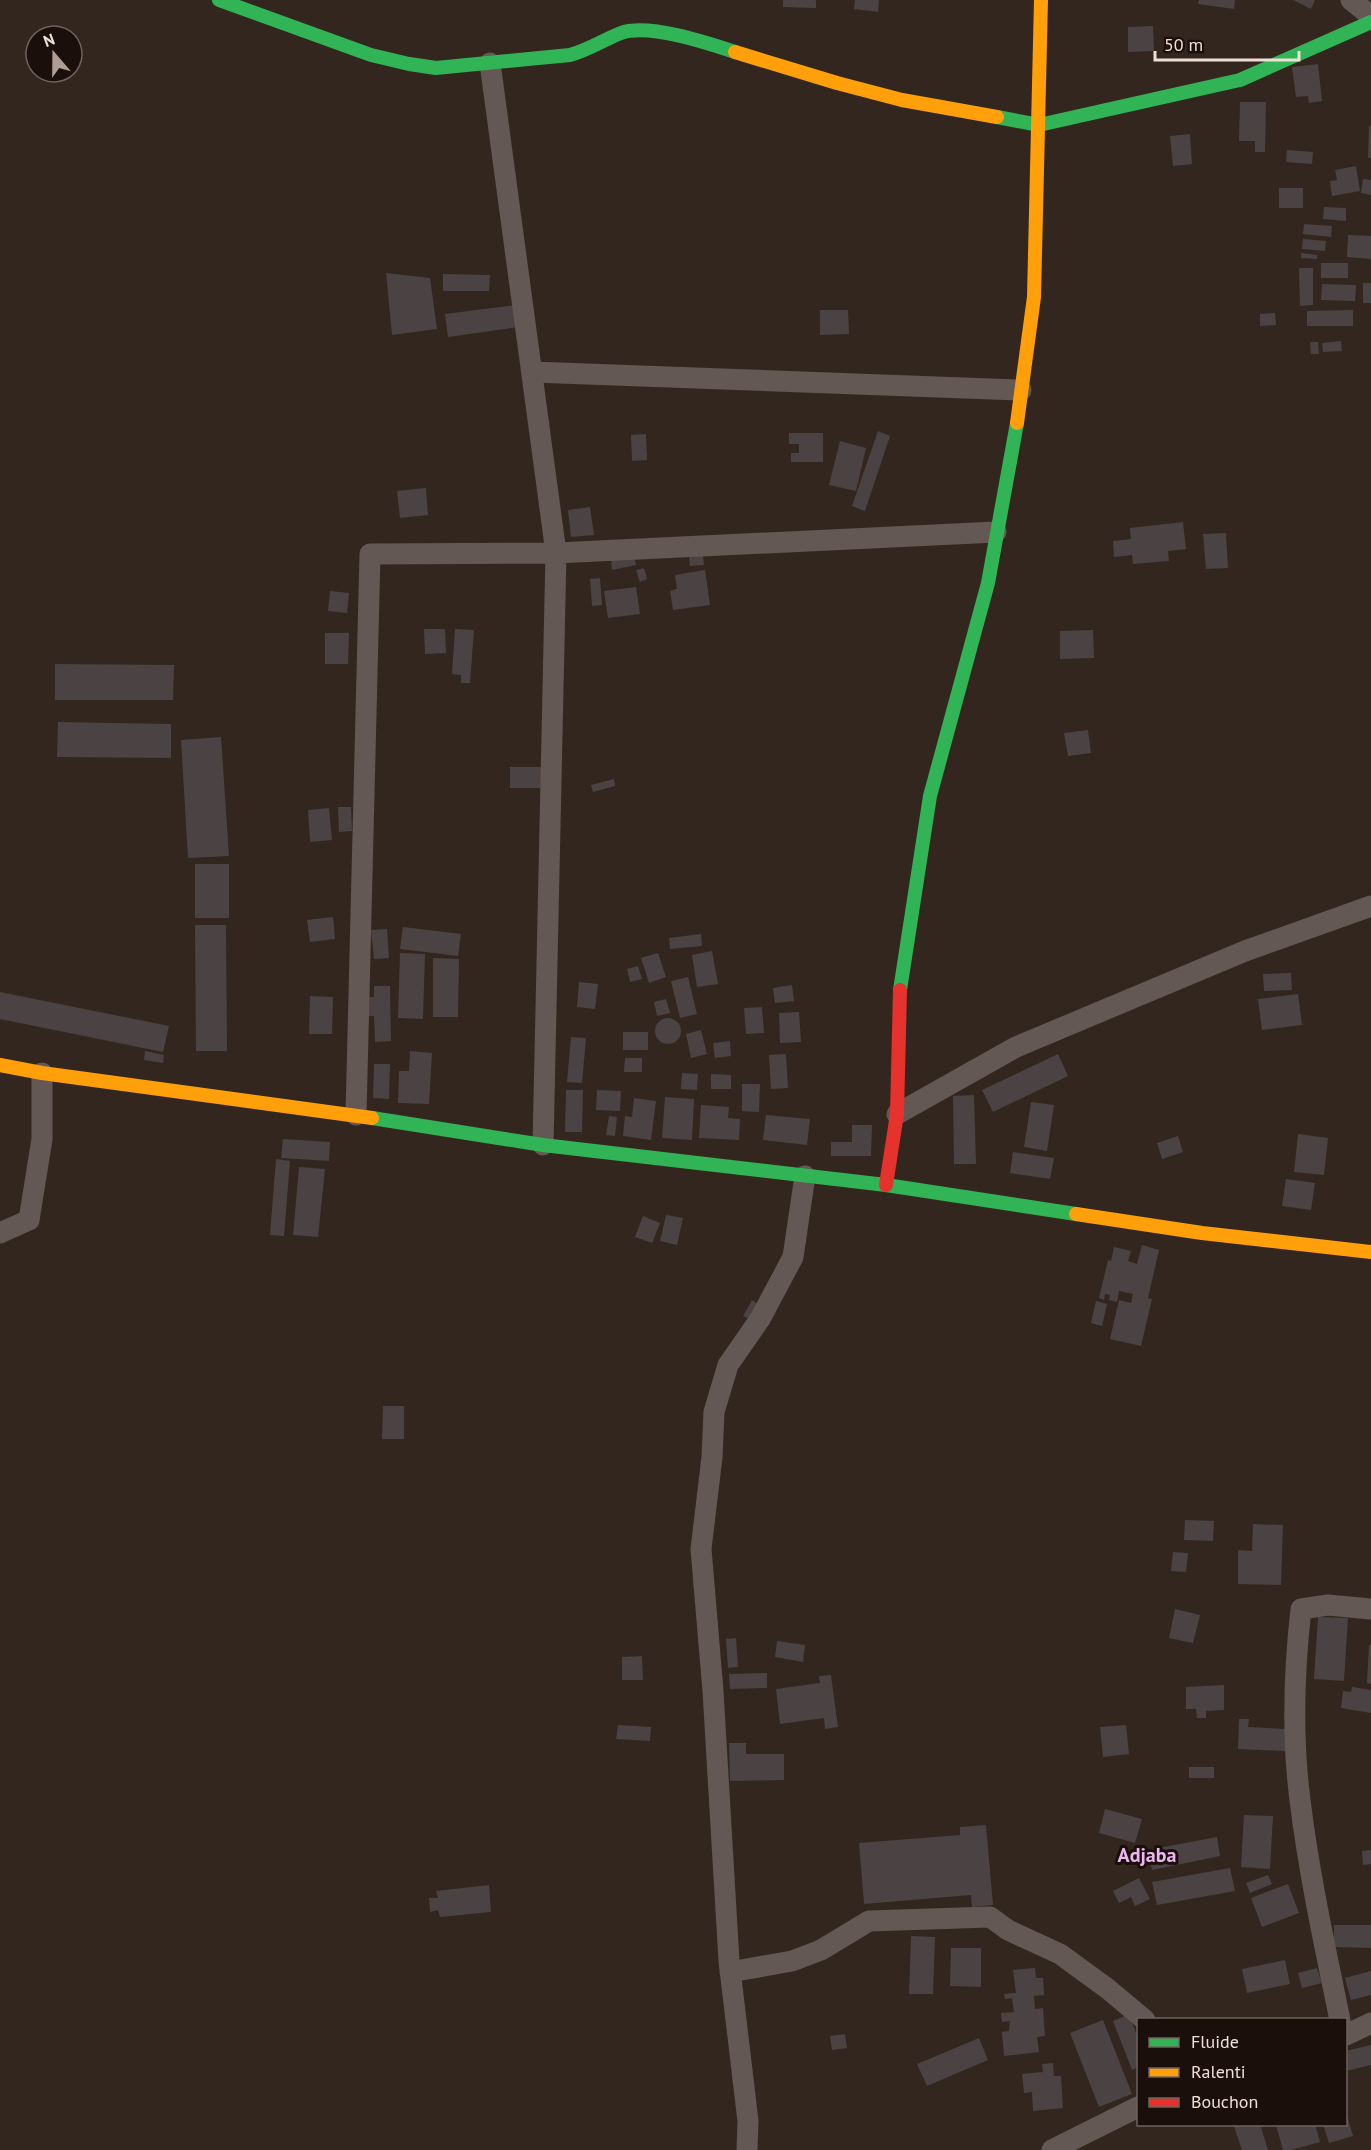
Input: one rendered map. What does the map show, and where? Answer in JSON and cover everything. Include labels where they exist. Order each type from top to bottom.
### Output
[{"type":"street","points":[[219,0],[371,55],[436,68],[570,55],[588,50],[623,32],[646,29],[710,44],[837,83],[902,100],[1039,125],[1240,81],[1371,22]]},
{"type":"street","points":[[886,1185],[897,1114],[899,995],[930,795],[988,584],[1022,390],[1034,297],[1041,0]]},
{"type":"street","points":[[1351,0],[1371,16]]},
{"type":"street","points":[[490,63],[556,553],[543,1145]]},
{"type":"street","points":[[532,372],[1022,390]]},
{"type":"street","points":[[356,1115],[370,554],[556,553],[996,532]]},
{"type":"street","points":[[897,1114],[1016,1047],[1245,951],[1371,906]]},
{"type":"street","points":[[0,1065],[42,1073],[356,1115],[543,1145],[886,1185],[1202,1233],[1371,1252]]},
{"type":"street","points":[[0,1233],[29,1220],[42,1139],[42,1073]]},
{"type":"street","points":[[747,2150],[747,2121],[730,1972],[713,1691],[701,1549],[712,1457],[714,1412],[728,1365],[760,1319],[793,1257],[805,1176]]},
{"type":"street","points":[[1340,2018],[1315,1896],[1299,1798],[1295,1658],[1301,1609],[1328,1605],[1371,1609]]},
{"type":"street","points":[[730,1972],[792,1961],[821,1950],[869,1921],[990,1917],[1008,1930],[1060,1954],[1144,2018]]},
{"type":"street","points":[[1347,2035],[1371,2023]]},
{"type":"street","points":[[1052,2150],[1081,2142],[1137,2108]]},
{"type":"building","points":[[783,0],[816,0],[816,8],[783,7]]},
{"type":"building","points":[[855,0],[879,0],[878,12],[854,9]]},
{"type":"building","points":[[1199,0],[1235,0],[1234,9],[1198,4]]},
{"type":"building","points":[[1293,0],[1315,0],[1311,9]]},
{"type":"building","points":[[1153,26],[1154,51],[1128,52],[1128,27]]},
{"type":"building","points":[[1318,64],[1322,101],[1309,103],[1308,96],[1296,97],[1292,67]]},
{"type":"building","points":[[1240,102],[1266,102],[1265,152],[1255,152],[1255,141],[1239,141]]},
{"type":"building","points":[[1369,126],[1371,126],[1371,158],[1368,158]]},
{"type":"building","points":[[1190,134],[1192,164],[1173,166],[1170,136]]},
{"type":"building","points":[[1287,150],[1313,152],[1312,164],[1286,162]]},
{"type":"building","points":[[1356,166],[1360,191],[1332,196],[1330,181],[1337,180],[1335,170]]},
{"type":"building","points":[[1363,179],[1371,180],[1371,195],[1361,193]]},
{"type":"building","points":[[1279,188],[1303,188],[1303,208],[1279,208]]},
{"type":"building","points":[[1324,207],[1346,208],[1346,221],[1323,219]]},
{"type":"building","points":[[1304,224],[1332,226],[1331,237],[1303,234]]},
{"type":"building","points":[[1348,235],[1371,236],[1371,259],[1347,257]]},
{"type":"building","points":[[1303,239],[1326,241],[1325,251],[1302,249]]},
{"type":"building","points":[[1301,253],[1317,255],[1317,259],[1301,258]]},
{"type":"building","points":[[1321,263],[1348,263],[1348,278],[1321,278]]},
{"type":"building","points":[[1299,268],[1313,268],[1313,305],[1300,306]]},
{"type":"building","points":[[386,273],[430,278],[437,329],[392,335]]},
{"type":"building","points":[[443,274],[490,275],[489,291],[443,291]]},
{"type":"building","points":[[1363,283],[1371,283],[1371,303],[1363,303]]},
{"type":"building","points":[[1322,284],[1356,285],[1355,301],[1321,300]]},
{"type":"building","points":[[515,305],[518,327],[448,337],[445,314]]},
{"type":"building","points":[[820,310],[848,310],[849,334],[820,335]]},
{"type":"building","points":[[1353,310],[1353,326],[1307,326],[1307,311]]},
{"type":"building","points":[[1275,313],[1276,325],[1260,326],[1260,314]]},
{"type":"building","points":[[1341,341],[1342,351],[1323,352],[1322,343]]},
{"type":"building","points":[[1310,342],[1318,342],[1319,354],[1311,354]]},
{"type":"building","points":[[878,431],[890,436],[865,511],[852,506]]},
{"type":"building","points":[[789,433],[823,433],[823,462],[791,462],[791,453],[799,453],[799,444],[789,444]]},
{"type":"building","points":[[646,434],[647,460],[632,461],[631,435]]},
{"type":"building","points":[[840,441],[866,448],[856,491],[829,485]]},
{"type":"building","points":[[426,488],[428,515],[400,518],[397,491]]},
{"type":"building","points":[[590,507],[594,535],[571,537],[568,510]]},
{"type":"building","points":[[1183,522],[1186,549],[1168,551],[1169,561],[1133,564],[1132,555],[1114,557],[1113,541],[1131,539],[1130,528]]},
{"type":"building","points":[[1226,533],[1228,568],[1206,569],[1203,534]]},
{"type":"building","points":[[634,555],[636,565],[612,570],[611,559]]},
{"type":"building","points":[[703,555],[704,565],[690,566],[689,557]]},
{"type":"building","points":[[644,568],[647,579],[640,582],[636,570]]},
{"type":"building","points":[[705,570],[710,605],[673,610],[670,591],[677,589],[675,575]]},
{"type":"building","points":[[600,578],[602,605],[592,606],[590,579]]},
{"type":"building","points":[[636,587],[640,614],[608,618],[604,591]]},
{"type":"building","points":[[330,591],[349,593],[347,613],[328,611]]},
{"type":"building","points":[[424,629],[445,629],[446,653],[425,654]]},
{"type":"building","points":[[455,629],[474,630],[470,683],[461,683],[461,675],[452,674]]},
{"type":"building","points":[[1093,630],[1094,658],[1060,659],[1060,631]]},
{"type":"building","points":[[325,633],[349,633],[348,664],[325,664]]},
{"type":"building","points":[[55,664],[174,665],[173,700],[55,700]]},
{"type":"building","points":[[58,722],[171,724],[171,758],[57,757]]},
{"type":"building","points":[[1088,730],[1091,753],[1068,756],[1064,733]]},
{"type":"building","points":[[221,737],[229,856],[188,858],[181,740]]},
{"type":"building","points":[[510,767],[543,767],[543,788],[510,788]]},
{"type":"building","points":[[614,779],[615,786],[593,792],[591,785]]},
{"type":"building","points":[[338,807],[351,807],[352,831],[339,832]]},
{"type":"building","points":[[329,808],[332,840],[310,842],[308,810]]},
{"type":"building","points":[[195,864],[229,864],[229,918],[195,918]]},
{"type":"building","points":[[333,917],[335,939],[310,942],[307,920]]},
{"type":"building","points":[[195,925],[226,925],[227,1051],[196,1051]]},
{"type":"building","points":[[403,927],[461,934],[458,956],[400,949]]},
{"type":"building","points":[[387,929],[389,958],[374,959],[371,930]]},
{"type":"building","points":[[701,934],[702,946],[670,949],[669,938]]},
{"type":"building","points":[[712,951],[718,984],[697,987],[692,955]]},
{"type":"building","points":[[400,953],[425,954],[423,1019],[398,1018]]},
{"type":"building","points":[[658,953],[666,977],[649,983],[641,958]]},
{"type":"building","points":[[433,958],[459,959],[458,1017],[433,1017]]},
{"type":"building","points":[[638,966],[642,979],[630,982],[627,969]]},
{"type":"building","points":[[1291,973],[1292,990],[1264,991],[1263,974]]},
{"type":"building","points":[[688,977],[697,1014],[680,1018],[671,981]]},
{"type":"building","points":[[579,982],[598,984],[595,1009],[577,1007]]},
{"type":"building","points":[[792,985],[794,1001],[775,1003],[773,988]]},
{"type":"building","points":[[374,986],[390,986],[391,1041],[375,1042],[374,1016],[368,1016],[368,997],[374,997]]},
{"type":"building","points":[[0,992],[169,1026],[163,1052],[0,1019]]},
{"type":"building","points":[[1298,994],[1302,1025],[1262,1030],[1258,999]]},
{"type":"building","points":[[310,996],[333,997],[332,1034],[309,1034]]},
{"type":"building","points":[[666,999],[670,1013],[657,1016],[654,1002]]},
{"type":"building","points":[[762,1007],[764,1033],[746,1034],[744,1008]]},
{"type":"building","points":[[799,1012],[801,1042],[780,1043],[779,1013]]},
{"type":"building","points":[[668,1018],[677,1022],[681,1031],[677,1040],[668,1044],[659,1040],[655,1031],[659,1022]]},
{"type":"building","points":[[701,1030],[707,1054],[691,1058],[686,1034]]},
{"type":"building","points":[[623,1032],[648,1032],[648,1050],[623,1050]]},
{"type":"building","points":[[571,1037],[586,1038],[582,1083],[567,1082]]},
{"type":"building","points":[[730,1041],[731,1056],[715,1058],[713,1043]]},
{"type":"building","points":[[145,1051],[164,1055],[163,1063],[144,1060]]},
{"type":"building","points":[[410,1051],[432,1053],[429,1104],[398,1103],[399,1071],[409,1071]]},
{"type":"building","points":[[786,1054],[788,1088],[771,1089],[769,1055]]},
{"type":"building","points":[[1058,1054],[1068,1076],[993,1112],[982,1090]]},
{"type":"building","points":[[625,1058],[642,1058],[642,1072],[624,1072]]},
{"type":"building","points":[[374,1064],[390,1064],[389,1099],[373,1098]]},
{"type":"building","points":[[682,1073],[698,1074],[697,1090],[681,1089]]},
{"type":"building","points":[[711,1074],[731,1075],[731,1089],[711,1089]]},
{"type":"building","points":[[742,1084],[760,1084],[759,1112],[742,1111]]},
{"type":"building","points":[[566,1090],[583,1090],[582,1132],[565,1132]]},
{"type":"building","points":[[597,1090],[621,1091],[620,1111],[596,1110]]},
{"type":"building","points":[[974,1095],[976,1164],[954,1164],[953,1096]]},
{"type":"building","points":[[665,1097],[694,1099],[692,1140],[662,1138]]},
{"type":"building","points":[[634,1098],[656,1101],[651,1140],[623,1136],[625,1116],[632,1117]]},
{"type":"building","points":[[1031,1102],[1054,1105],[1047,1151],[1024,1147]]},
{"type":"building","points":[[701,1105],[729,1107],[728,1118],[740,1119],[739,1140],[699,1138]]},
{"type":"building","points":[[766,1115],[810,1119],[807,1145],[763,1140]]},
{"type":"building","points":[[609,1116],[617,1117],[615,1136],[606,1135]]},
{"type":"building","points":[[852,1125],[872,1125],[871,1156],[831,1156],[831,1142],[852,1142]]},
{"type":"building","points":[[1298,1134],[1328,1138],[1324,1175],[1294,1172]]},
{"type":"building","points":[[1178,1136],[1183,1152],[1162,1159],[1157,1143]]},
{"type":"building","points":[[283,1139],[330,1142],[329,1161],[281,1158]]},
{"type":"building","points":[[1013,1152],[1054,1158],[1050,1179],[1010,1173]]},
{"type":"building","points":[[276,1159],[290,1161],[284,1236],[270,1235]]},
{"type":"building","points":[[299,1167],[325,1169],[318,1237],[293,1235]]},
{"type":"building","points":[[1286,1179],[1315,1183],[1311,1210],[1282,1206]]},
{"type":"building","points":[[666,1215],[683,1218],[677,1245],[660,1241]]},
{"type":"building","points":[[643,1216],[660,1223],[652,1243],[635,1237]]},
{"type":"building","points":[[1142,1245],[1159,1250],[1148,1298],[1152,1299],[1141,1346],[1110,1339],[1119,1300],[1131,1303],[1133,1294],[1119,1291],[1117,1302],[1109,1300],[1110,1295],[1105,1294],[1104,1300],[1099,1298],[1108,1260],[1111,1261],[1114,1247],[1131,1251],[1128,1261],[1137,1264]]},
{"type":"building","points":[[752,1300],[758,1304],[749,1319],[743,1316]]},
{"type":"building","points":[[1096,1301],[1107,1304],[1102,1326],[1091,1323]]},
{"type":"building","points":[[383,1406],[404,1406],[404,1439],[382,1439]]},
{"type":"building","points":[[1185,1520],[1214,1521],[1213,1541],[1184,1540]]},
{"type":"building","points":[[1253,1524],[1283,1525],[1281,1585],[1238,1584],[1238,1550],[1252,1551]]},
{"type":"building","points":[[1173,1552],[1188,1553],[1186,1572],[1171,1571]]},
{"type":"building","points":[[1175,1609],[1200,1615],[1193,1643],[1169,1638]]},
{"type":"building","points":[[1318,1617],[1348,1618],[1344,1681],[1314,1679]]},
{"type":"building","points":[[736,1638],[738,1667],[728,1668],[726,1639]]},
{"type":"building","points":[[777,1641],[805,1645],[803,1662],[775,1657]]},
{"type":"building","points":[[1369,1645],[1371,1645],[1371,1684],[1367,1683]]},
{"type":"building","points":[[642,1656],[643,1680],[622,1680],[622,1657]]},
{"type":"building","points":[[767,1673],[767,1688],[730,1689],[729,1674]]},
{"type":"building","points":[[831,1675],[838,1727],[825,1729],[824,1718],[780,1724],[776,1689],[820,1683],[819,1676]]},
{"type":"building","points":[[1224,1685],[1224,1710],[1206,1711],[1206,1718],[1197,1718],[1196,1709],[1186,1709],[1186,1687]]},
{"type":"building","points":[[1352,1687],[1371,1690],[1371,1713],[1341,1708],[1343,1691],[1351,1692]]},
{"type":"building","points":[[1239,1719],[1249,1719],[1248,1727],[1286,1729],[1285,1751],[1238,1749]]},
{"type":"building","points":[[618,1725],[651,1727],[650,1741],[616,1739]]},
{"type":"building","points":[[1126,1725],[1129,1754],[1103,1757],[1100,1727]]},
{"type":"building","points":[[729,1743],[746,1743],[746,1754],[784,1754],[784,1780],[730,1781]]},
{"type":"building","points":[[1189,1767],[1214,1767],[1214,1778],[1189,1778]]},
{"type":"building","points":[[1105,1809],[1142,1819],[1135,1843],[1099,1833]]},
{"type":"building","points":[[1244,1815],[1273,1816],[1270,1869],[1241,1867]]},
{"type":"building","points":[[986,1825],[993,1905],[972,1907],[971,1895],[864,1904],[859,1843],[960,1835],[960,1827]]},
{"type":"building","points":[[1217,1837],[1220,1856],[1152,1870],[1148,1850]]},
{"type":"building","points":[[1371,1850],[1371,1864],[1363,1865],[1362,1851]]},
{"type":"building","points":[[1230,1868],[1235,1891],[1157,1905],[1152,1882]]},
{"type":"building","points":[[1268,1875],[1272,1884],[1250,1893],[1246,1883]]},
{"type":"building","points":[[1139,1878],[1150,1899],[1135,1906],[1131,1897],[1119,1903],[1113,1891]]},
{"type":"building","points":[[1288,1884],[1299,1913],[1262,1927],[1251,1898]]},
{"type":"building","points":[[489,1885],[491,1912],[440,1917],[438,1910],[430,1912],[429,1898],[438,1898],[436,1891]]},
{"type":"building","points":[[1334,1925],[1371,1925],[1371,1948],[1334,1947]]},
{"type":"building","points":[[911,1936],[935,1937],[933,1994],[909,1994]]},
{"type":"building","points":[[951,1948],[981,1948],[981,1987],[950,1986]]},
{"type":"building","points":[[1285,1960],[1290,1984],[1247,1993],[1242,1969]]},
{"type":"building","points":[[1035,1968],[1036,1978],[1043,1978],[1044,1995],[1034,1996],[1035,2009],[1043,2008],[1045,2036],[1037,2037],[1039,2052],[1004,2056],[1002,2032],[1009,2031],[1010,2021],[1002,2022],[1001,2013],[1014,2012],[1012,1998],[1005,1999],[1004,1994],[1016,1993],[1013,1970]]},
{"type":"building","points":[[1317,1968],[1322,1983],[1302,1988],[1298,1973]]},
{"type":"building","points":[[1371,1971],[1371,1995],[1351,2000],[1345,1978]]},
{"type":"building","points":[[1129,2014],[1137,2035],[1137,2068],[1132,2070],[1113,2021]]},
{"type":"building","points":[[1103,2020],[1132,2094],[1099,2107],[1070,2033]]},
{"type":"building","points":[[845,2034],[847,2048],[832,2050],[830,2036]]},
{"type":"building","points":[[979,2038],[988,2060],[927,2086],[917,2064]]},
{"type":"building","points":[[1371,2045],[1371,2065],[1347,2071],[1347,2051]]},
{"type":"building","points":[[1053,2063],[1054,2076],[1061,2076],[1063,2108],[1033,2111],[1032,2092],[1024,2093],[1022,2074],[1043,2072],[1042,2064]]},
{"type":"building","points":[[1347,2115],[1353,2136],[1329,2143],[1324,2126],[1347,2126]]},
{"type":"building","points":[[1234,2126],[1261,2126],[1268,2150],[1242,2150]]},
{"type":"building","points":[[1276,2126],[1316,2126],[1320,2142],[1283,2150]]},
{"type":"traffic: fast","points":[[219,0],[371,55],[436,68],[570,55],[621,33],[646,30],[678,35],[735,52]]},
{"type":"traffic: fast","points":[[997,117],[1039,125],[1240,80],[1371,22]]},
{"type":"traffic: fast","points":[[900,990],[930,796],[988,583],[1017,423]]},
{"type":"traffic: fast","points":[[372,1118],[543,1145],[886,1185],[1076,1214]]},
{"type":"traffic: slow","points":[[1017,423],[1034,297],[1041,0]]},
{"type":"traffic: slow","points":[[735,52],[902,100],[997,117]]},
{"type":"traffic: slow","points":[[0,1065],[42,1073],[372,1118]]},
{"type":"traffic: slow","points":[[1076,1214],[1202,1233],[1371,1252]]},
{"type":"traffic: jam","points":[[886,1185],[897,1114],[900,990]]},
{"type":"district","name":"Adjaba","points":[[1147,1855]]}]
